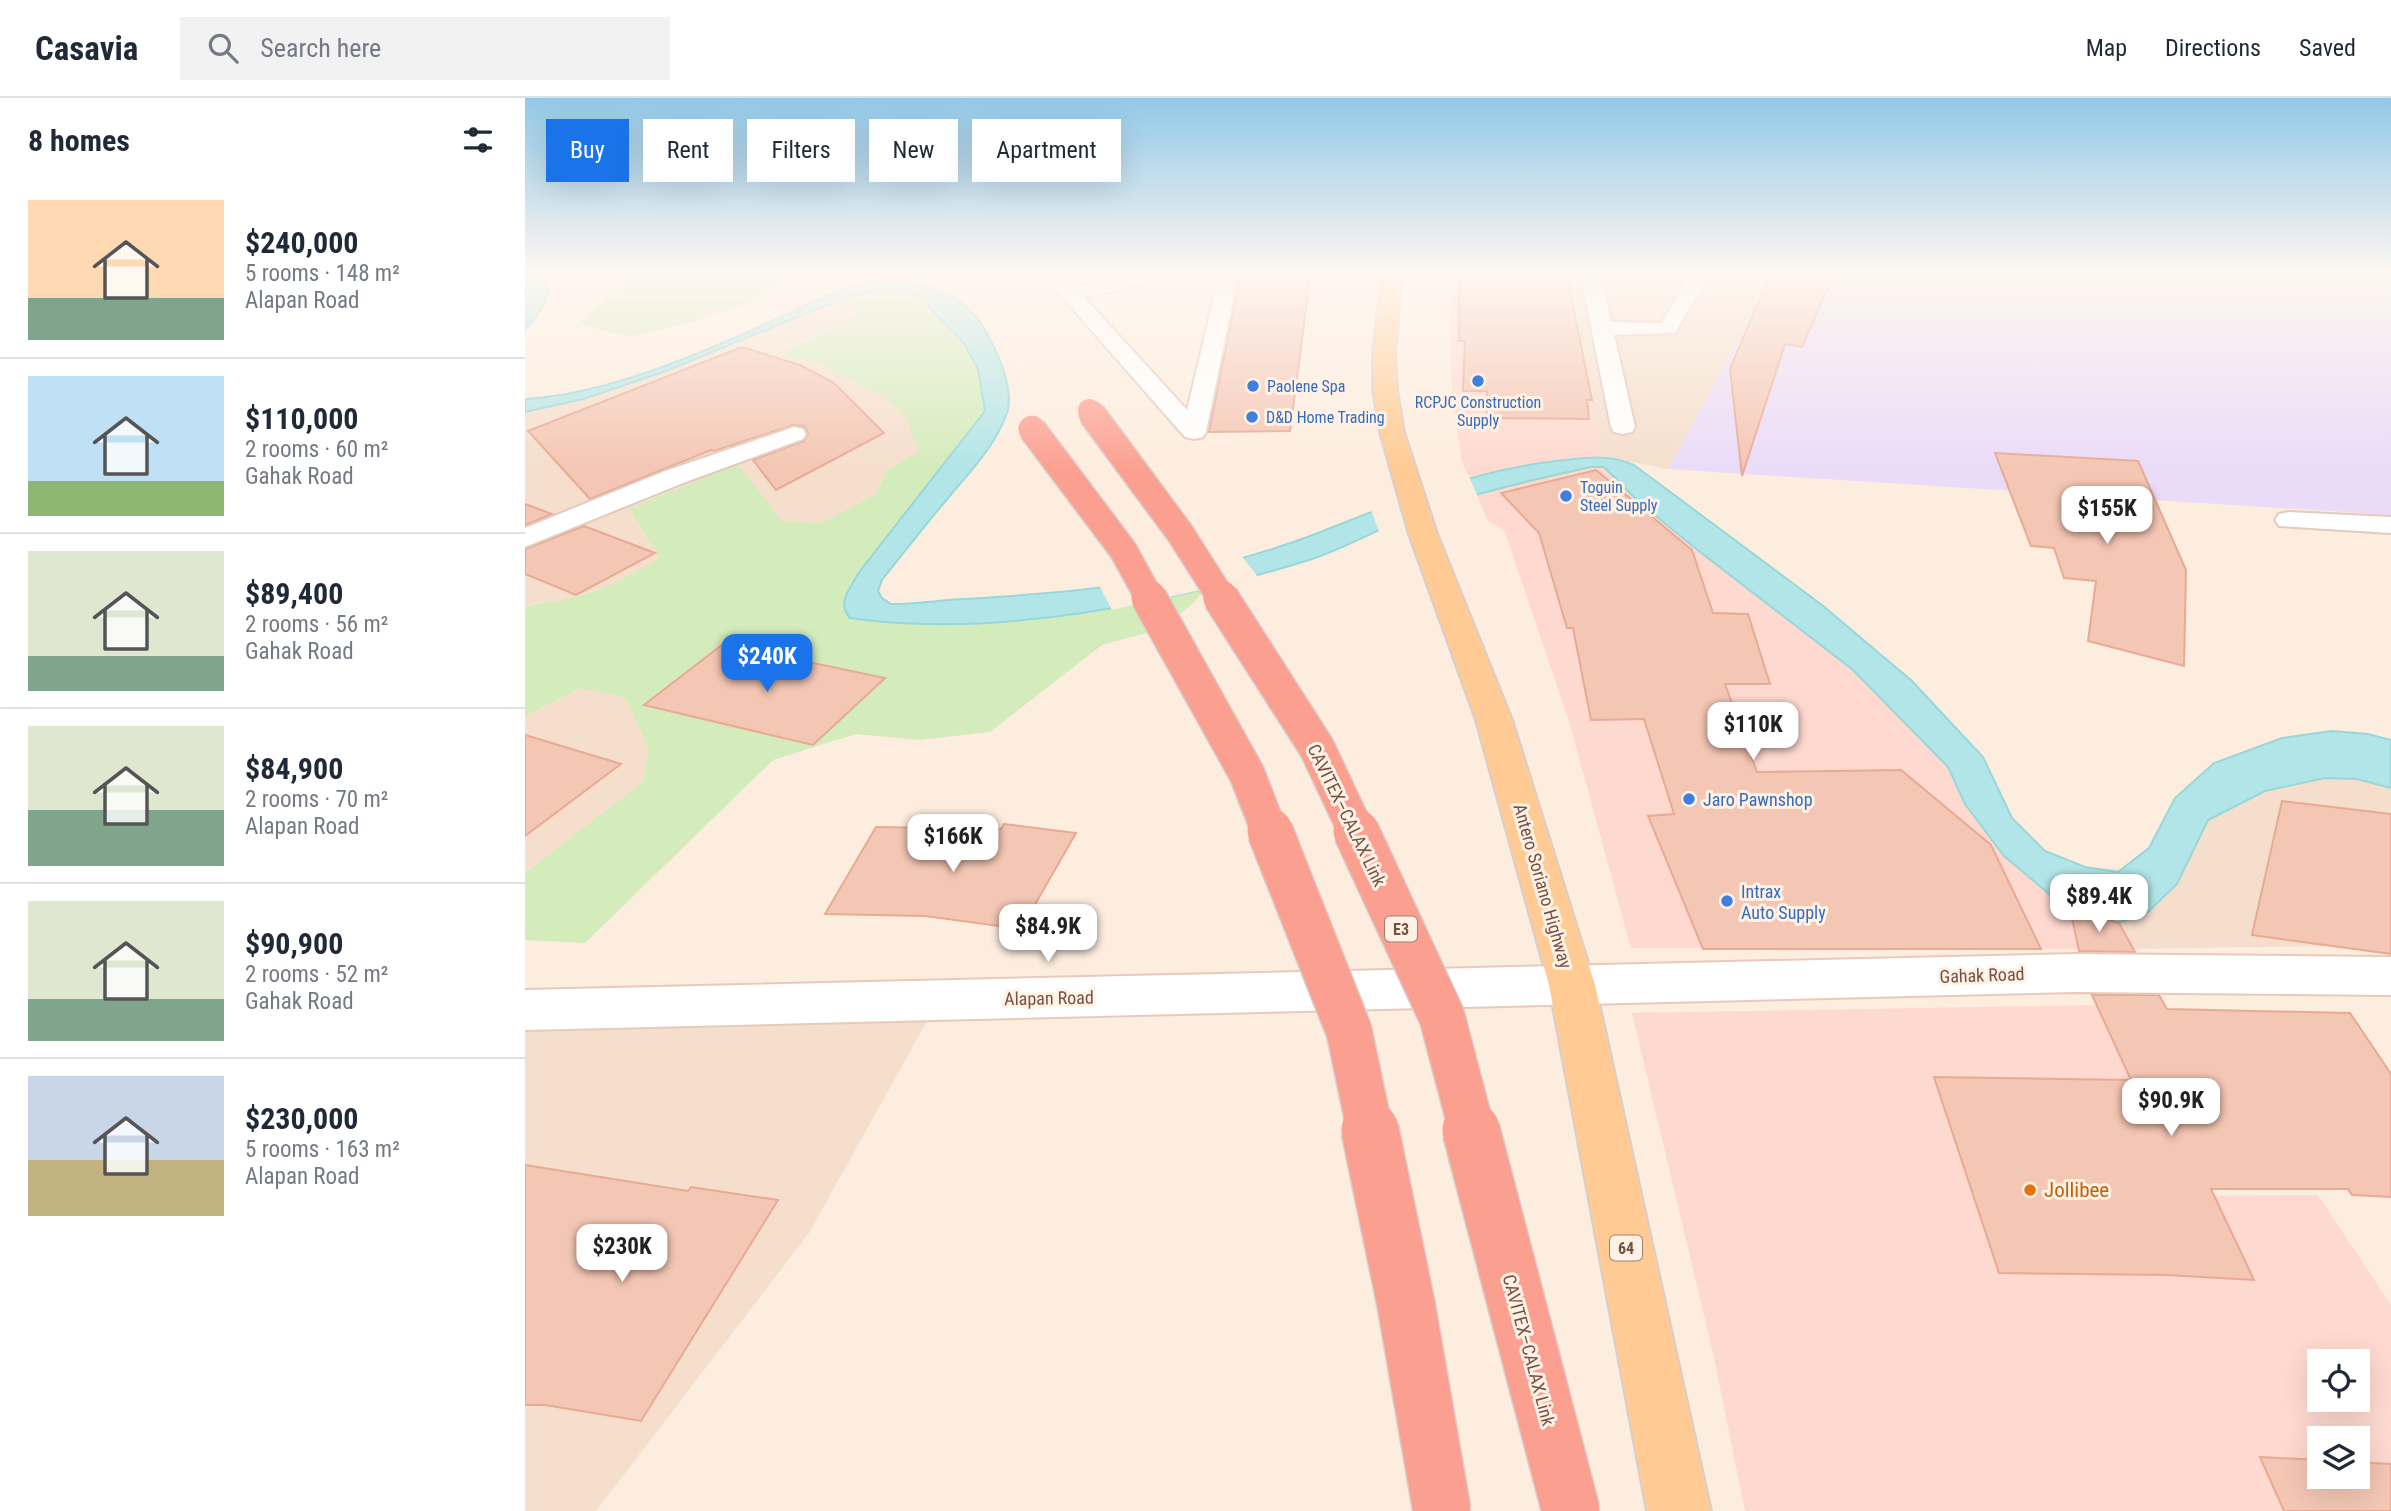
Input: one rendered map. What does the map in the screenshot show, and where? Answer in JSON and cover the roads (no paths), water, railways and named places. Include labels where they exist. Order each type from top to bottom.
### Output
[{"type":"highway","name":"CAVITEX–CALAX Link","points":[[1089,410],[1180,533],[1317,748],[1443,1017],[1571,1511]]},
{"type":"highway","points":[[1032,429],[1123,550],[1247,774],[1349,1031],[1406,1304],[1441,1511]]},
{"type":"main road","name":"Antero Soriano Highway","points":[[1386,338],[1385,390],[1392,432],[1423,534],[1495,720],[1572,985],[1679,1511]]},
{"type":"street","points":[[1109,338],[1194,432],[1215,338]]},
{"type":"street","points":[[1604,338],[1623,427]]},
{"type":"street","points":[[525,538],[674,477],[794,434]]},
{"type":"street","points":[[2289,520],[2391,525]]},
{"type":"street","name":"Gahak Road","points":[[1572,985],[2075,973],[2391,976]]},
{"type":"street","name":"Alapan Road","points":[[525,1010],[1572,985]]},
{"type":"water","points":[[746,338],[666,371],[583,399],[525,412],[525,399],[554,396],[614,383],[732,339]]},
{"type":"water","points":[[959,338],[989,338],[1006,381],[1009,403],[1007,413],[974,468],[882,580],[878,591],[882,598],[891,604],[1056,592],[1176,575],[1277,548],[1405,499],[1494,472],[1576,459],[1614,459],[1634,465],[1822,605],[1912,681],[1983,757],[2012,818],[2045,851],[2085,867],[2118,872],[2149,848],[2175,798],[2214,763],[2282,738],[2331,731],[2368,734],[2391,740],[2391,788],[2357,779],[2325,778],[2265,791],[2208,820],[2177,884],[2148,912],[2119,923],[2091,915],[2055,899],[2004,856],[1965,804],[1948,767],[1853,670],[1695,548],[1640,503],[1604,467],[1569,472],[1438,506],[1309,560],[1255,576],[1141,603],[1023,620],[964,624],[850,618],[844,606],[845,600],[860,571],[985,411],[978,369]]},
{"type":"place","name":"RCPJC Construction Supply","points":[[1478,381]]},
{"type":"place","name":"Paolene Spa","points":[[1253,386]]},
{"type":"place","name":"D&D Home Trading","points":[[1252,417]]},
{"type":"place","name":"Toguin Steel Supply","points":[[1566,496]]},
{"type":"place","name":"Jaro Pawnshop","points":[[1689,799]]},
{"type":"place","name":"Intrax Auto Supply","points":[[1727,901]]},
{"type":"place","name":"Jollibee","points":[[2030,1190]]}]
